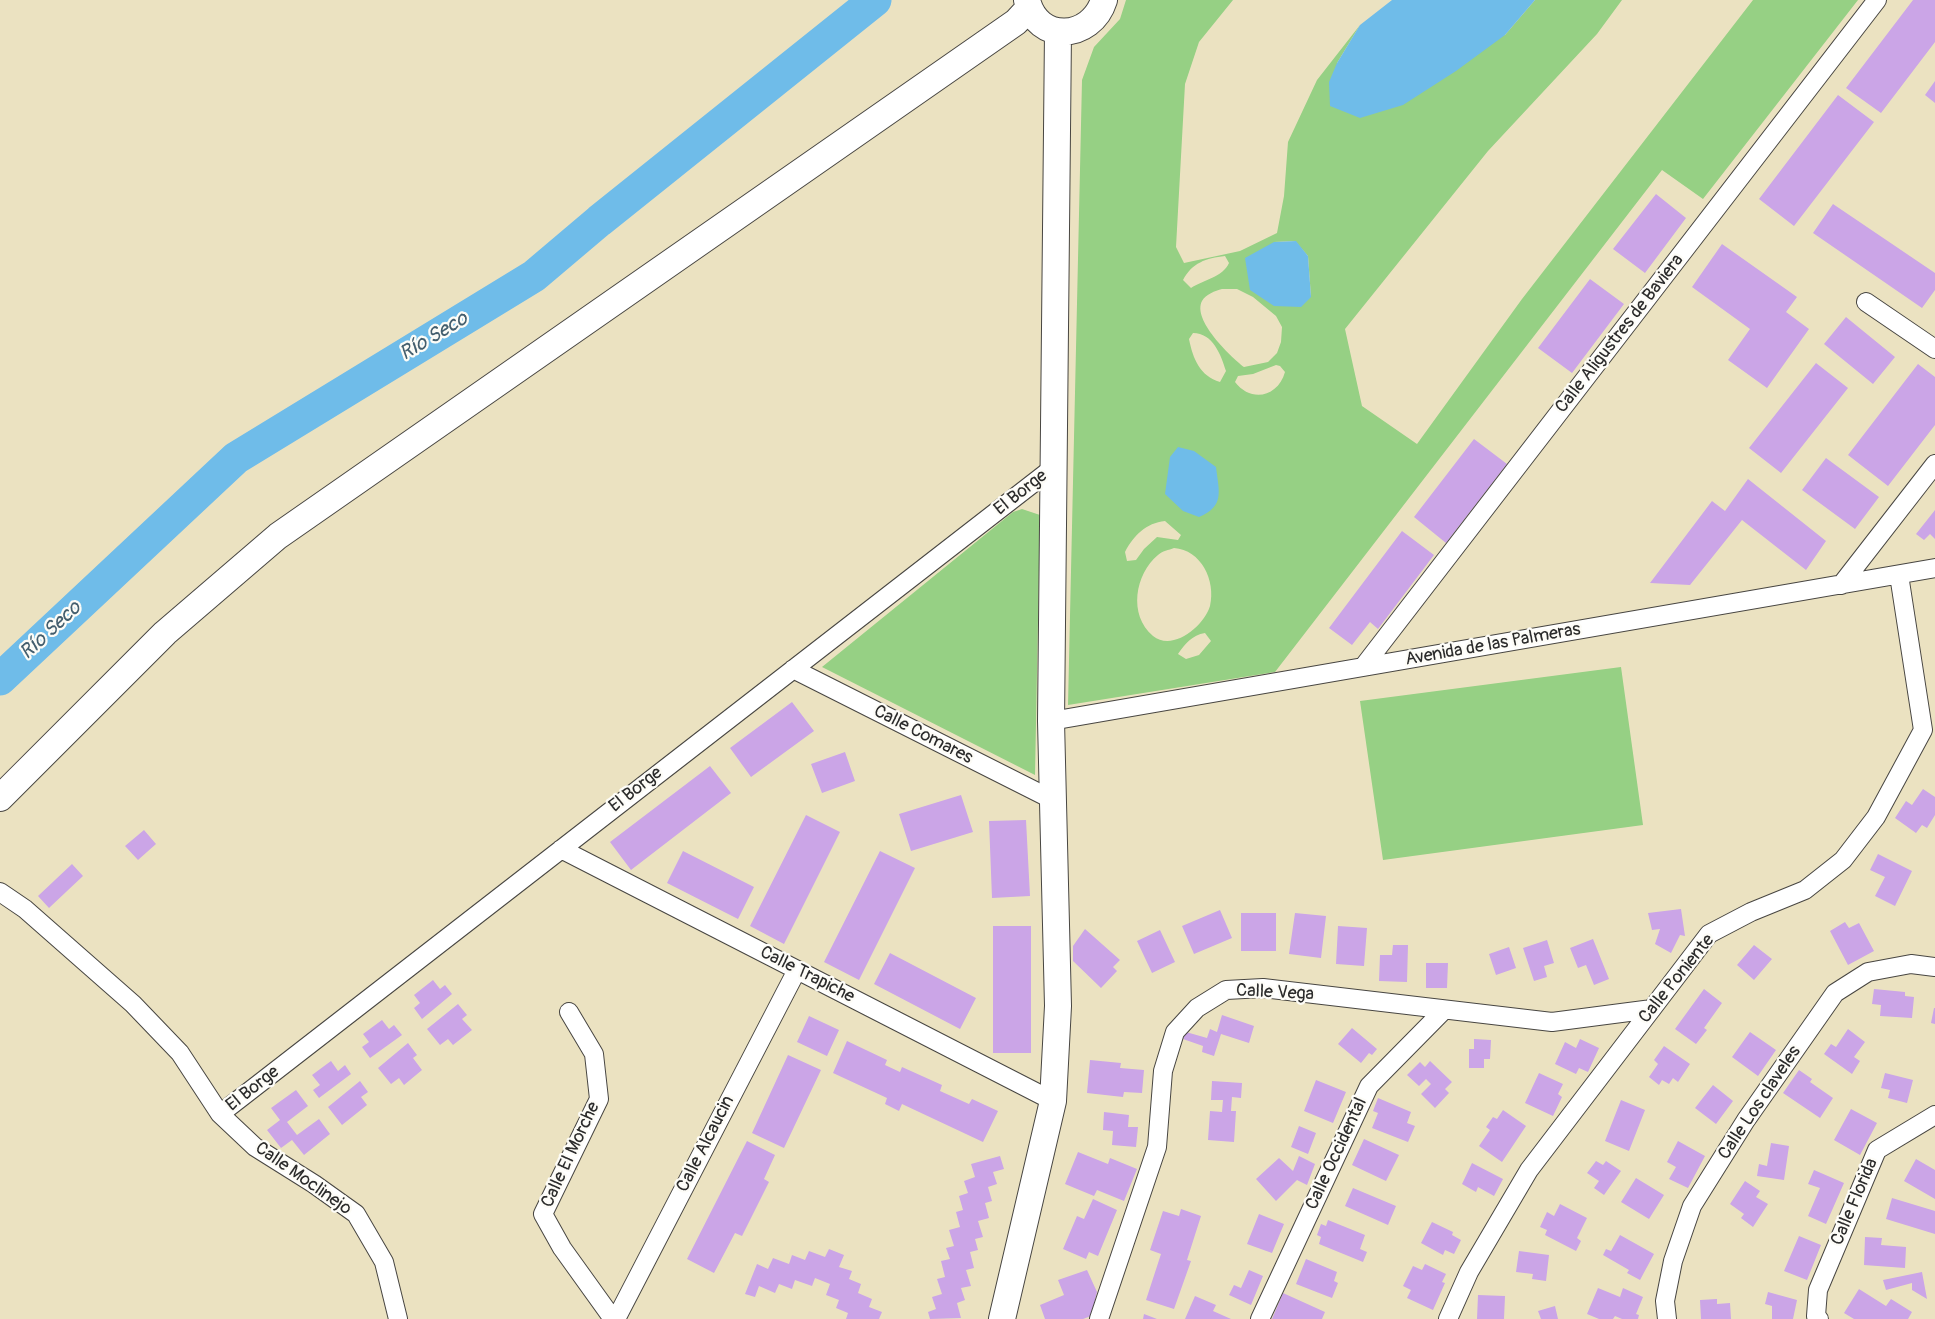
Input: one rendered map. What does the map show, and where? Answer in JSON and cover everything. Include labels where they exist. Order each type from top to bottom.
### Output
[{"type":"street","points":[[0,798],[165,633],[278,536],[1017,22],[1028,4],[1042,25],[1058,32],[1078,30],[1095,19],[1104,0]]},
{"type":"street","name":"Calle Aligustres de Baviera","points":[[1363,667],[1877,0]]},
{"type":"street","points":[[1002,1319],[1053,1101],[1059,1006],[1051,721],[1058,32]]},
{"type":"street","points":[[1866,302],[1935,349]]},
{"type":"street","points":[[1841,585],[1935,464]]},
{"type":"street","name":"El Borge","points":[[220,1114],[1054,467]]},
{"type":"street","name":"Avenida de las Palmeras","points":[[1051,721],[1935,568]]},
{"type":"street","name":"Calle Poniente","points":[[1448,1319],[1469,1272],[1529,1170],[1709,934],[1750,912],[1805,890],[1844,860],[1876,817],[1923,730],[1899,575]]},
{"type":"street","name":"Calle Comares","points":[[793,669],[1053,800]]},
{"type":"street","name":"Calle Trapiche","points":[[561,849],[1053,1101]]},
{"type":"street","name":"Calle Moclinejo","points":[[0,892],[25,909],[132,1004],[180,1053],[220,1114],[255,1147],[356,1214],[384,1262],[398,1319]]},
{"type":"street","name":"Calle Los claveles","points":[[1667,1319],[1665,1301],[1673,1261],[1692,1206],[1746,1120],[1835,993],[1868,972],[1911,964],[1935,967]]},
{"type":"street","name":"Calle Alcaucin","points":[[615,1319],[797,970]]},
{"type":"street","name":"Calle Vega","points":[[1099,1319],[1157,1147],[1162,1071],[1174,1032],[1197,1008],[1226,990],[1263,988],[1552,1022],[1652,1009]]},
{"type":"street","name":"Calle Occidental","points":[[1260,1319],[1369,1086],[1444,1010]]},
{"type":"street","name":"Calle El Morche","points":[[568,1012],[594,1054],[599,1099],[543,1214],[562,1248],[615,1319]]},
{"type":"street","name":"Calle Florida","points":[[1819,1319],[1816,1316],[1818,1290],[1877,1150],[1935,1115]]},
{"type":"green space","points":[[1126,0],[1233,0],[1199,42],[1185,84],[1176,247],[1184,263],[1240,251],[1277,233],[1284,196],[1288,142],[1317,80],[1360,25],[1337,63],[1505,35],[1535,0],[1622,0],[1597,34],[1488,151],[1345,329],[1362,406],[1417,444],[1522,299],[1753,0],[1858,0],[1703,199],[1662,170],[1275,672],[1068,705],[1082,80],[1094,47],[1120,19]],"holes":[[[1295,241],[1308,256],[1311,297],[1274,242]],[[1225,256],[1229,263],[1218,275],[1191,288],[1183,280],[1187,274],[1195,265],[1212,258]],[[1237,289],[1253,297],[1276,316],[1282,327],[1281,342],[1277,353],[1268,362],[1244,367],[1214,337],[1202,318],[1200,309],[1202,301],[1216,291]],[[1193,333],[1200,334],[1211,341],[1219,352],[1226,371],[1220,382],[1202,371],[1195,360],[1189,339]],[[1276,365],[1285,372],[1270,392],[1256,395],[1241,389],[1235,382],[1238,376],[1253,374]],[[1165,521],[1181,535],[1178,540],[1157,537],[1136,560],[1127,561],[1125,552],[1129,546],[1141,531],[1152,524]],[[1174,548],[1192,554],[1204,568],[1211,586],[1210,606],[1207,614],[1187,634],[1170,641],[1153,636],[1145,627],[1138,606],[1140,583],[1144,573],[1150,563],[1160,554]],[[1205,633],[1211,641],[1199,655],[1186,659],[1178,654],[1186,643]]]},
{"type":"green space","points":[[1022,509],[1040,515],[1035,775],[822,667],[1013,512]]},
{"type":"green space","points":[[1621,667],[1643,825],[1383,860],[1360,701]]},
{"type":"water","points":[[1392,0],[1535,0],[1505,35],[1456,71],[1403,105],[1360,118],[1330,106],[1329,82],[1337,63],[1360,25]]},
{"type":"water","points":[[1296,241],[1308,256],[1311,297],[1301,307],[1274,306],[1250,290],[1245,258],[1274,242]]},
{"type":"water","points":[[1178,447],[1194,451],[1216,467],[1219,491],[1217,503],[1199,517],[1183,511],[1165,494],[1170,457]]},
{"type":"building","points":[[1913,0],[1935,0],[1935,42],[1881,113],[1846,88]]},
{"type":"building","points":[[1935,81],[1935,103],[1925,95]]},
{"type":"building","points":[[1838,95],[1874,122],[1794,226],[1759,199]]},
{"type":"building","points":[[1656,194],[1686,218],[1645,273],[1613,249]]},
{"type":"building","points":[[1833,204],[1935,273],[1935,290],[1922,308],[1813,233]]},
{"type":"building","points":[[1722,244],[1797,297],[1786,312],[1809,329],[1767,388],[1728,360],[1750,329],[1692,287]]},
{"type":"building","points":[[1590,279],[1624,304],[1572,373],[1538,348]]},
{"type":"building","points":[[1846,317],[1895,357],[1873,384],[1824,344]]},
{"type":"building","points":[[1816,363],[1848,388],[1781,473],[1749,448]]},
{"type":"building","points":[[1918,364],[1935,377],[1935,425],[1888,486],[1848,455]]},
{"type":"building","points":[[1474,439],[1507,464],[1446,543],[1414,517]]},
{"type":"building","points":[[1826,458],[1879,497],[1855,529],[1802,490]]},
{"type":"building","points":[[1748,479],[1826,541],[1806,570],[1742,520],[1690,585],[1650,583],[1712,501],[1725,511]]},
{"type":"building","points":[[1935,510],[1935,539],[1930,534],[1924,540],[1916,534]]},
{"type":"building","points":[[1402,531],[1434,555],[1378,629],[1370,622],[1352,645],[1329,628]]},
{"type":"building","points":[[792,702],[814,731],[751,777],[730,748]]},
{"type":"building","points":[[845,752],[855,781],[822,793],[811,764]]},
{"type":"building","points":[[710,766],[731,793],[631,870],[610,842]]},
{"type":"building","points":[[1923,789],[1935,797],[1935,815],[1927,828],[1922,825],[1916,833],[1895,818],[1906,801],[1912,805]]},
{"type":"building","points":[[961,795],[973,832],[911,851],[899,814]]},
{"type":"building","points":[[806,815],[840,832],[784,944],[750,926]]},
{"type":"building","points":[[1026,820],[1030,896],[992,898],[989,821]]},
{"type":"building","points":[[144,830],[156,844],[138,860],[125,846]]},
{"type":"building","points":[[683,851],[754,887],[738,919],[667,883]]},
{"type":"building","points":[[880,851],[915,868],[859,980],[824,962]]},
{"type":"building","points":[[1878,854],[1912,871],[1895,906],[1875,896],[1885,877],[1870,870]]},
{"type":"building","points":[[72,864],[83,876],[49,908],[38,896]]},
{"type":"building","points":[[1681,909],[1685,936],[1680,935],[1671,953],[1655,944],[1660,929],[1652,930],[1648,913]]},
{"type":"building","points":[[1220,910],[1232,938],[1194,954],[1182,926]]},
{"type":"building","points":[[1241,913],[1276,913],[1276,951],[1241,951]]},
{"type":"building","points":[[1295,913],[1326,916],[1321,958],[1289,954]]},
{"type":"building","points":[[1845,922],[1849,928],[1859,923],[1874,951],[1848,965],[1830,931]]},
{"type":"building","points":[[993,926],[1031,926],[1031,1053],[993,1053]]},
{"type":"building","points":[[1338,926],[1367,928],[1364,966],[1336,964]]},
{"type":"building","points":[[1085,929],[1120,960],[1113,967],[1117,971],[1101,988],[1073,961],[1073,946]]},
{"type":"building","points":[[1160,930],[1175,962],[1152,973],[1137,941]]},
{"type":"building","points":[[1593,939],[1609,979],[1594,985],[1586,965],[1578,968],[1570,948]]},
{"type":"building","points":[[1547,940],[1554,963],[1544,966],[1547,977],[1534,981],[1523,948]]},
{"type":"building","points":[[1393,945],[1408,945],[1407,982],[1379,981],[1380,955],[1392,955]]},
{"type":"building","points":[[1754,945],[1772,959],[1754,980],[1737,965]]},
{"type":"building","points":[[1509,947],[1516,968],[1496,975],[1489,954]]},
{"type":"building","points":[[890,953],[976,998],[960,1029],[874,984]]},
{"type":"building","points":[[1426,963],[1448,963],[1447,988],[1426,988]]},
{"type":"building","points":[[433,980],[440,989],[445,985],[452,994],[422,1019],[414,1008],[420,1003],[414,995]]},
{"type":"building","points":[[1704,989],[1722,1003],[1704,1028],[1707,1030],[1696,1044],[1675,1029]]},
{"type":"building","points":[[1874,989],[1905,992],[1905,996],[1914,997],[1912,1018],[1880,1016],[1881,1005],[1872,1004]]},
{"type":"building","points":[[458,1004],[467,1015],[462,1019],[472,1030],[453,1045],[448,1039],[440,1045],[427,1029]]},
{"type":"building","points":[[1935,1008],[1935,1024],[1931,1023]]},
{"type":"building","points":[[1222,1015],[1254,1026],[1249,1043],[1221,1034],[1214,1056],[1202,1052],[1203,1046],[1183,1039],[1186,1032],[1207,1038],[1210,1029],[1217,1032]]},
{"type":"building","points":[[809,1016],[839,1030],[827,1056],[797,1042]]},
{"type":"building","points":[[382,1020],[389,1029],[394,1025],[402,1035],[370,1058],[362,1047],[369,1042],[363,1034]]},
{"type":"building","points":[[1352,1028],[1377,1049],[1372,1055],[1369,1053],[1361,1063],[1338,1044]]},
{"type":"building","points":[[1848,1029],[1865,1042],[1854,1057],[1860,1061],[1852,1074],[1824,1054],[1831,1044],[1836,1047]]},
{"type":"building","points":[[1750,1032],[1776,1050],[1758,1076],[1732,1057]]},
{"type":"building","points":[[1474,1039],[1491,1040],[1490,1059],[1484,1059],[1484,1068],[1469,1068],[1469,1049],[1474,1049]]},
{"type":"building","points":[[1580,1039],[1599,1048],[1588,1072],[1579,1068],[1576,1074],[1555,1064],[1565,1042],[1576,1048]]},
{"type":"building","points":[[847,1041],[887,1060],[885,1065],[900,1072],[902,1067],[942,1085],[940,1091],[969,1104],[972,1099],[998,1111],[983,1142],[902,1104],[899,1111],[885,1104],[887,1098],[833,1073]]},
{"type":"building","points":[[408,1043],[417,1055],[413,1058],[422,1070],[404,1085],[399,1078],[391,1084],[378,1068]]},
{"type":"building","points":[[1664,1046],[1690,1064],[1678,1082],[1673,1078],[1669,1084],[1662,1080],[1659,1085],[1649,1077],[1658,1064],[1654,1060]]},
{"type":"building","points":[[788,1055],[821,1070],[784,1148],[752,1133]]},
{"type":"building","points":[[1090,1060],[1121,1063],[1120,1068],[1144,1070],[1142,1093],[1124,1092],[1123,1097],[1087,1093]]},
{"type":"building","points":[[331,1061],[338,1071],[345,1065],[351,1074],[319,1098],[313,1090],[320,1085],[312,1075]]},
{"type":"building","points":[[1430,1061],[1452,1082],[1445,1089],[1449,1093],[1435,1108],[1421,1094],[1431,1084],[1426,1079],[1419,1086],[1407,1075],[1420,1062],[1425,1067]]},
{"type":"building","points":[[1799,1070],[1812,1079],[1810,1082],[1833,1098],[1820,1118],[1783,1093]]},
{"type":"building","points":[[1539,1073],[1563,1084],[1558,1094],[1562,1097],[1553,1116],[1525,1103]]},
{"type":"building","points":[[1885,1073],[1913,1080],[1907,1103],[1888,1098],[1890,1090],[1881,1088]]},
{"type":"building","points":[[1316,1080],[1346,1092],[1333,1123],[1304,1111]]},
{"type":"building","points":[[360,1081],[368,1092],[361,1097],[367,1105],[342,1125],[328,1107]]},
{"type":"building","points":[[1212,1081],[1242,1083],[1241,1098],[1232,1097],[1231,1111],[1236,1111],[1234,1142],[1208,1140],[1210,1111],[1222,1112],[1223,1100],[1211,1100]]},
{"type":"building","points":[[1713,1085],[1733,1101],[1716,1124],[1695,1108]]},
{"type":"building","points":[[296,1090],[308,1106],[287,1122],[297,1135],[319,1119],[330,1134],[304,1155],[292,1140],[281,1148],[267,1130],[280,1120],[271,1108]]},
{"type":"building","points":[[1378,1098],[1411,1112],[1407,1123],[1415,1126],[1408,1142],[1372,1128],[1378,1113],[1373,1111]]},
{"type":"building","points":[[1621,1100],[1645,1110],[1629,1151],[1605,1141]]},
{"type":"building","points":[[1851,1109],[1877,1123],[1860,1155],[1834,1140]]},
{"type":"building","points":[[1503,1110],[1526,1126],[1502,1162],[1479,1146],[1490,1130],[1486,1127],[1493,1117],[1497,1119]]},
{"type":"building","points":[[1104,1112],[1129,1115],[1128,1127],[1138,1127],[1136,1147],[1112,1145],[1113,1131],[1103,1130]]},
{"type":"building","points":[[1299,1126],[1316,1133],[1308,1154],[1291,1147]]},
{"type":"building","points":[[1364,1139],[1399,1155],[1386,1181],[1352,1165]]},
{"type":"building","points":[[747,1141],[775,1155],[764,1179],[769,1182],[742,1236],[735,1233],[714,1273],[687,1259]]},
{"type":"building","points":[[1678,1141],[1705,1156],[1688,1188],[1669,1179],[1676,1167],[1667,1162]]},
{"type":"building","points":[[1771,1143],[1789,1146],[1784,1180],[1757,1176],[1759,1164],[1767,1166]]},
{"type":"building","points":[[1078,1152],[1108,1164],[1110,1158],[1137,1169],[1124,1201],[1097,1190],[1094,1196],[1065,1184]]},
{"type":"building","points":[[1000,1156],[1004,1169],[993,1172],[997,1184],[988,1187],[992,1201],[985,1203],[989,1218],[978,1221],[983,1237],[975,1239],[978,1250],[970,1252],[974,1268],[966,1270],[971,1286],[961,1288],[965,1300],[957,1303],[961,1318],[930,1319],[928,1312],[936,1309],[932,1297],[942,1294],[937,1279],[945,1277],[941,1261],[950,1259],[946,1248],[954,1246],[949,1230],[960,1227],[956,1212],[963,1210],[959,1196],[968,1193],[964,1181],[975,1177],[971,1164]]},
{"type":"building","points":[[1299,1156],[1315,1164],[1307,1185],[1297,1180],[1276,1201],[1256,1179],[1279,1158],[1293,1171]]},
{"type":"building","points":[[1916,1159],[1935,1170],[1935,1199],[1904,1181]]},
{"type":"building","points":[[1596,1161],[1603,1165],[1606,1161],[1621,1171],[1604,1195],[1594,1188],[1599,1181],[1587,1173]]},
{"type":"building","points":[[1472,1163],[1503,1179],[1494,1196],[1478,1187],[1476,1192],[1462,1184]]},
{"type":"building","points":[[1814,1170],[1844,1183],[1826,1224],[1808,1216],[1820,1188],[1808,1184]]},
{"type":"building","points":[[1636,1178],[1664,1195],[1649,1219],[1621,1202]]},
{"type":"building","points":[[1745,1181],[1760,1191],[1756,1197],[1768,1204],[1753,1227],[1741,1218],[1744,1214],[1730,1204]]},
{"type":"building","points":[[1353,1188],[1396,1206],[1388,1225],[1345,1206]]},
{"type":"building","points":[[1892,1198],[1935,1211],[1935,1234],[1886,1219]]},
{"type":"building","points":[[1093,1199],[1117,1210],[1098,1256],[1089,1252],[1086,1259],[1063,1249],[1077,1216],[1084,1219]]},
{"type":"building","points":[[1560,1204],[1587,1218],[1577,1238],[1581,1241],[1576,1251],[1545,1235],[1547,1230],[1540,1227],[1547,1212],[1554,1216]]},
{"type":"building","points":[[1181,1209],[1201,1216],[1187,1260],[1191,1261],[1174,1309],[1146,1300],[1161,1254],[1150,1250],[1163,1211],[1179,1216]]},
{"type":"building","points":[[1259,1214],[1284,1224],[1272,1253],[1247,1244]]},
{"type":"building","points":[[1328,1220],[1365,1235],[1360,1249],[1367,1252],[1363,1262],[1319,1244],[1321,1237],[1317,1235],[1321,1224],[1326,1226]]},
{"type":"building","points":[[1432,1222],[1453,1232],[1452,1235],[1461,1240],[1454,1254],[1445,1250],[1443,1255],[1421,1243]]},
{"type":"building","points":[[1620,1235],[1654,1254],[1640,1280],[1627,1273],[1629,1270],[1603,1255],[1606,1249],[1611,1251]]},
{"type":"building","points":[[1799,1236],[1821,1245],[1807,1280],[1784,1271]]},
{"type":"building","points":[[1865,1237],[1882,1238],[1881,1245],[1906,1247],[1905,1268],[1864,1265]]},
{"type":"building","points":[[829,1249],[844,1255],[839,1267],[852,1271],[849,1279],[861,1284],[858,1293],[872,1299],[869,1307],[882,1312],[879,1319],[846,1319],[848,1313],[836,1308],[839,1300],[826,1295],[830,1284],[815,1278],[812,1286],[795,1280],[792,1289],[779,1284],[775,1293],[759,1286],[755,1297],[745,1294],[757,1264],[768,1269],[773,1258],[789,1264],[792,1255],[805,1260],[809,1251],[825,1257]]},
{"type":"building","points":[[1519,1251],[1549,1255],[1546,1281],[1532,1279],[1533,1274],[1516,1272]]},
{"type":"building","points":[[1306,1259],[1337,1272],[1334,1281],[1338,1283],[1332,1298],[1296,1284]]},
{"type":"building","points":[[1425,1264],[1446,1274],[1442,1282],[1445,1283],[1433,1310],[1407,1298],[1411,1290],[1403,1286],[1413,1266],[1422,1270]]},
{"type":"building","points":[[1087,1270],[1097,1292],[1091,1316],[1083,1319],[1045,1319],[1040,1305],[1064,1295],[1058,1280]]},
{"type":"building","points":[[1249,1270],[1263,1276],[1251,1305],[1229,1295],[1234,1285],[1241,1288]]},
{"type":"building","points":[[1922,1272],[1927,1299],[1912,1290],[1912,1283],[1886,1290],[1883,1280]]},
{"type":"building","points":[[1598,1288],[1620,1297],[1623,1288],[1643,1297],[1636,1314],[1639,1315],[1638,1319],[1622,1319],[1615,1316],[1613,1319],[1599,1319],[1587,1314]]},
{"type":"building","points":[[1859,1289],[1886,1306],[1891,1299],[1912,1312],[1908,1319],[1854,1319],[1844,1313]]},
{"type":"building","points":[[1768,1292],[1797,1300],[1793,1319],[1772,1319],[1772,1306],[1765,1304]]},
{"type":"building","points":[[1283,1293],[1325,1312],[1322,1319],[1272,1319]]},
{"type":"building","points":[[1478,1295],[1505,1296],[1504,1319],[1477,1319]]},
{"type":"building","points":[[1195,1296],[1216,1305],[1213,1311],[1231,1319],[1185,1319]]},
{"type":"building","points":[[1717,1299],[1717,1304],[1730,1303],[1731,1319],[1701,1319],[1700,1300]]},
{"type":"building","points":[[1555,1306],[1558,1319],[1541,1319],[1538,1311]]},
{"type":"building","points":[[1144,1314],[1157,1319],[1143,1319]]},
{"type":"waterway","name":"Río Seco","points":[[0,679],[236,458],[534,276],[599,221],[875,0]]}]
